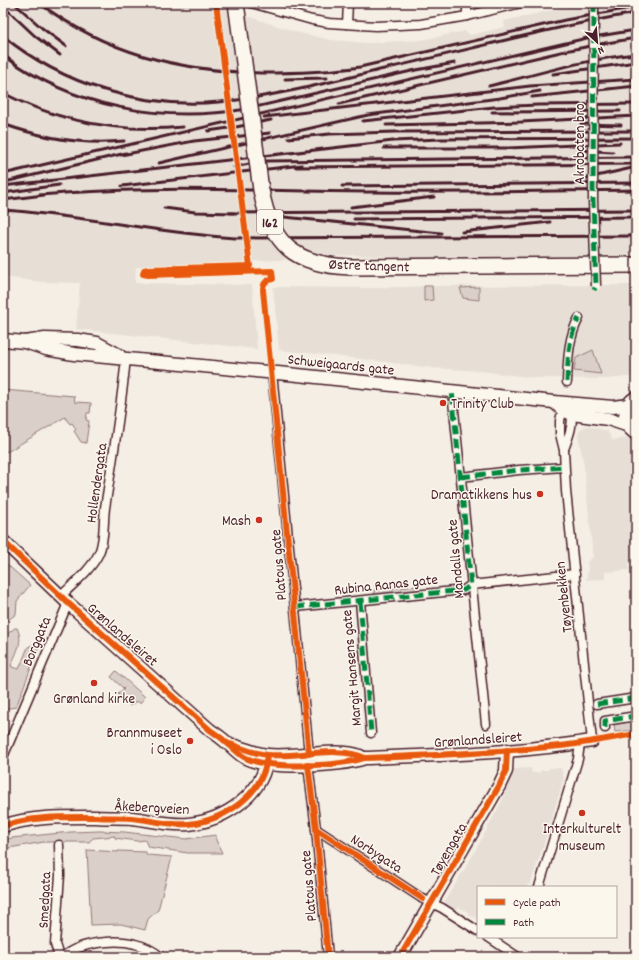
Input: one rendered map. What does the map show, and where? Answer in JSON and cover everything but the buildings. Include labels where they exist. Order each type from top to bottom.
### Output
[{"type":"highway","name":"Østre tangent","points":[[236,3],[261,190],[266,213],[277,237],[287,247],[302,258],[330,265],[350,267],[636,265]]},
{"type":"highway","points":[[633,402],[626,415],[633,429]]},
{"type":"street","points":[[251,3],[312,20],[329,23],[376,26],[405,25],[467,16],[521,3]]},
{"type":"street","points":[[347,24],[348,3]]},
{"type":"street","points":[[467,3],[467,16]]},
{"type":"street","name":"Akrobaten bro","points":[[594,3],[593,200],[595,288]]},
{"type":"street","points":[[567,382],[570,342],[579,318]]},
{"type":"street","name":"Schweigaards gate","points":[[3,340],[25,342],[61,352],[272,372],[554,402],[569,409],[633,429]]},
{"type":"street","name":"Hollendergata","points":[[64,600],[94,563],[100,552],[126,358]]},
{"type":"street","name":"Platous gate","points":[[272,372],[328,957]]},
{"type":"street","name":"Mandalls gate","points":[[452,391],[486,724]]},
{"type":"street","name":"Schweigaards gate","points":[[569,409],[613,407],[633,402]]},
{"type":"street","name":"Tøyenbekken","points":[[564,450],[570,434],[569,409]]},
{"type":"street","name":"Tøyenbekken","points":[[569,409],[560,421],[560,434],[564,450],[564,467],[592,741]]},
{"type":"street","points":[[461,477],[564,467]]},
{"type":"street","name":"Grønlandsleiret","points":[[3,541],[64,600],[210,730],[247,759],[267,760],[285,766],[338,753],[352,754],[365,758],[506,750],[592,741]]},
{"type":"street","name":"Rubina Ranas gate","points":[[295,607],[464,590],[471,585],[575,574]]},
{"type":"street","name":"Borggata","points":[[3,757],[64,600]]},
{"type":"street","name":"Margit Hansens gate","points":[[360,601],[371,733]]},
{"type":"street","points":[[597,704],[636,698]]},
{"type":"street","points":[[605,728],[604,721],[636,716]]},
{"type":"street","points":[[539,886],[578,759],[580,743]]},
{"type":"street","name":"Tøyengata","points":[[400,957],[499,786],[506,770],[506,750]]},
{"type":"street","name":"Åkebergveien","points":[[3,826],[34,819],[76,817],[132,818],[187,824],[209,820],[230,810],[251,794],[262,776],[267,760]]},
{"type":"street","name":"Norbygata","points":[[316,829],[431,903],[442,908],[477,930]]},
{"type":"street","name":"Smedgata","points":[[58,957],[55,944],[60,875],[59,845]]},
{"type":"street","points":[[491,938],[518,957]]},
{"type":"street","points":[[63,957],[68,952],[87,945],[123,942],[136,944],[147,948],[161,957]]},
{"type":"shaded area","points":[[3,3],[207,3],[296,32],[331,40],[367,43],[422,40],[465,31],[470,35],[505,27],[504,21],[584,3],[636,3],[636,258],[409,259],[401,257],[352,255],[136,267],[135,283],[252,285],[257,349],[76,329],[80,283],[43,282],[3,277]]},
{"type":"shaded area","points":[[636,285],[636,376],[607,379],[536,378],[480,371],[433,368],[279,350],[273,287],[370,288],[432,286]]},
{"type":"shaded area","points":[[424,286],[432,286],[433,300],[424,301]]},
{"type":"shaded area","points":[[479,287],[479,300],[463,298],[460,288]]},
{"type":"shaded area","points":[[593,350],[601,374],[574,371],[576,358]]},
{"type":"shaded area","points":[[3,390],[74,396],[75,402],[91,403],[90,413],[87,413],[86,420],[89,421],[86,443],[81,442],[74,431],[76,429],[65,417],[7,452],[3,448]]},
{"type":"shaded area","points":[[587,426],[608,431],[612,440],[636,437],[636,562],[628,564],[629,570],[605,572],[605,579],[586,580],[588,570],[587,562],[593,557],[584,465],[578,435],[581,429]]},
{"type":"shaded area","points":[[3,561],[30,585],[17,601],[16,614],[3,624]]},
{"type":"shaded area","points":[[418,586],[418,592],[375,596],[374,590]]},
{"type":"shaded area","points":[[17,628],[20,638],[17,652],[11,666],[12,667],[19,669],[28,647],[37,643],[40,644],[16,707],[3,709],[3,637]]},
{"type":"shaded area","points":[[116,671],[145,697],[140,703],[136,701],[130,706],[128,701],[127,703],[118,694],[124,690],[124,687],[123,688],[111,677]]},
{"type":"shaded area","points":[[636,717],[636,730],[615,732],[613,720]]},
{"type":"shaded area","points":[[531,768],[532,773],[541,772],[541,770],[548,770],[550,768],[561,768],[564,778],[551,821],[546,829],[548,831],[530,885],[477,886],[477,920],[459,907],[456,910],[444,902],[469,862],[502,801],[513,770]]},
{"type":"shaded area","points":[[71,832],[124,832],[186,839],[216,835],[216,840],[222,853],[188,853],[148,847],[145,840],[137,841],[115,838],[115,836],[93,838],[89,842],[44,842],[3,849],[3,841],[11,838]]},
{"type":"shaded area","points":[[87,850],[146,852],[147,855],[172,857],[158,910],[148,919],[145,930],[121,924],[91,925]]},
{"type":"railway","points":[[14,3],[42,28],[66,46]]},
{"type":"railway","points":[[39,3],[90,35],[117,47],[144,56],[201,68],[261,73],[310,72],[360,67],[565,20],[636,7]]},
{"type":"railway","points":[[3,6],[35,36],[60,55]]},
{"type":"railway","points":[[3,36],[26,53],[51,68],[77,80],[105,90],[161,102],[219,102],[282,93],[541,32],[636,13]]},
{"type":"railway","points":[[3,174],[587,38],[636,30]]},
{"type":"railway","points":[[601,44],[636,38]]},
{"type":"railway","points":[[339,104],[565,51],[606,43]]},
{"type":"railway","points":[[489,86],[580,63],[636,54]]},
{"type":"railway","points":[[3,55],[30,73],[59,88],[89,99],[119,107],[151,112],[183,114],[215,113],[247,109],[416,70],[455,63]]},
{"type":"railway","points":[[553,74],[636,62]]},
{"type":"railway","points":[[285,79],[327,78]]},
{"type":"railway","points":[[264,117],[530,86],[636,79]]},
{"type":"railway","points":[[532,97],[636,86]]},
{"type":"railway","points":[[159,163],[368,115],[500,98],[540,91]]},
{"type":"railway","points":[[3,93],[46,111],[90,123],[113,127],[136,128],[183,127]]},
{"type":"railway","points":[[363,121],[494,107],[636,104]]},
{"type":"railway","points":[[492,112],[620,111]]},
{"type":"railway","points":[[386,125],[521,122],[636,116]]},
{"type":"railway","points":[[208,131],[271,120]]},
{"type":"railway","points":[[3,124],[48,137],[93,142],[124,141]]},
{"type":"railway","points":[[581,124],[621,125]]},
{"type":"railway","points":[[288,138],[330,134],[395,132],[636,131]]},
{"type":"railway","points":[[121,155],[194,141],[270,133]]},
{"type":"railway","points":[[3,186],[393,141],[441,139],[636,138]]},
{"type":"railway","points":[[384,148],[508,148],[620,143]]},
{"type":"railway","points":[[579,150],[613,152]]},
{"type":"railway","points":[[9,181],[126,153]]},
{"type":"railway","points":[[266,161],[636,157]]},
{"type":"railway","points":[[234,167],[265,161]]},
{"type":"railway","points":[[296,167],[636,164]]},
{"type":"railway","points":[[122,186],[302,165]]},
{"type":"railway","points":[[579,180],[632,168]]},
{"type":"railway","points":[[342,186],[636,183]]},
{"type":"railway","points":[[3,193],[59,185]]},
{"type":"railway","points":[[39,195],[164,189],[406,192],[636,190]]},
{"type":"railway","points":[[3,200],[44,195]]},
{"type":"railway","points":[[351,207],[434,197]]},
{"type":"railway","points":[[164,208],[195,212],[234,213]]},
{"type":"railway","points":[[3,210],[32,212],[206,236],[235,238],[636,236]]},
{"type":"railway","points":[[230,213],[636,210]]},
{"type":"railway","points":[[284,217],[441,233]]},
{"type":"railway","points":[[354,219],[636,217]]},
{"type":"railway","points":[[462,232],[550,222]]},
{"type":"marked path","points":[[594,3],[593,200],[596,286],[594,290]]},
{"type":"marked path","points":[[567,382],[568,357],[573,333],[579,318]]},
{"type":"marked path","points":[[295,607],[464,590],[471,585],[452,391]]},
{"type":"marked path","points":[[461,477],[519,470],[564,467]]},
{"type":"marked path","points":[[360,601],[371,733]]},
{"type":"marked path","points":[[597,704],[636,698]]},
{"type":"marked path","points":[[605,728],[605,721],[636,716]]},
{"type":"cycle path","points":[[216,3],[250,266],[148,269],[144,270],[143,274],[272,271],[273,279],[265,282],[263,290],[309,754]]},
{"type":"cycle path","points":[[3,541],[68,603],[210,730],[241,755],[257,762],[305,766],[323,765],[365,758],[463,754],[560,746],[636,734]]},
{"type":"cycle path","points":[[230,744],[253,752],[268,755],[342,752],[365,758]]},
{"type":"cycle path","points":[[400,957],[499,786],[506,771],[507,750]]},
{"type":"cycle path","points":[[3,826],[25,820],[61,817],[128,818],[175,824],[189,824],[203,821],[229,811],[241,803],[251,793],[259,782],[265,769],[267,755]]},
{"type":"cycle path","points":[[308,765],[316,829],[328,957]]},
{"type":"cycle path","points":[[316,829],[423,899]]},
{"type":"place","name":"Trinity Club","points":[[443,403]]},
{"type":"place","name":"Dramatikkens hus","points":[[540,494]]},
{"type":"place","name":"Mash","points":[[259,520]]},
{"type":"place","name":"Grønland kirke","points":[[94,683]]},
{"type":"place","name":"Brannmuseet i Oslo","points":[[190,741]]},
{"type":"place","name":"Interkulturelt museum","points":[[582,813]]}]
